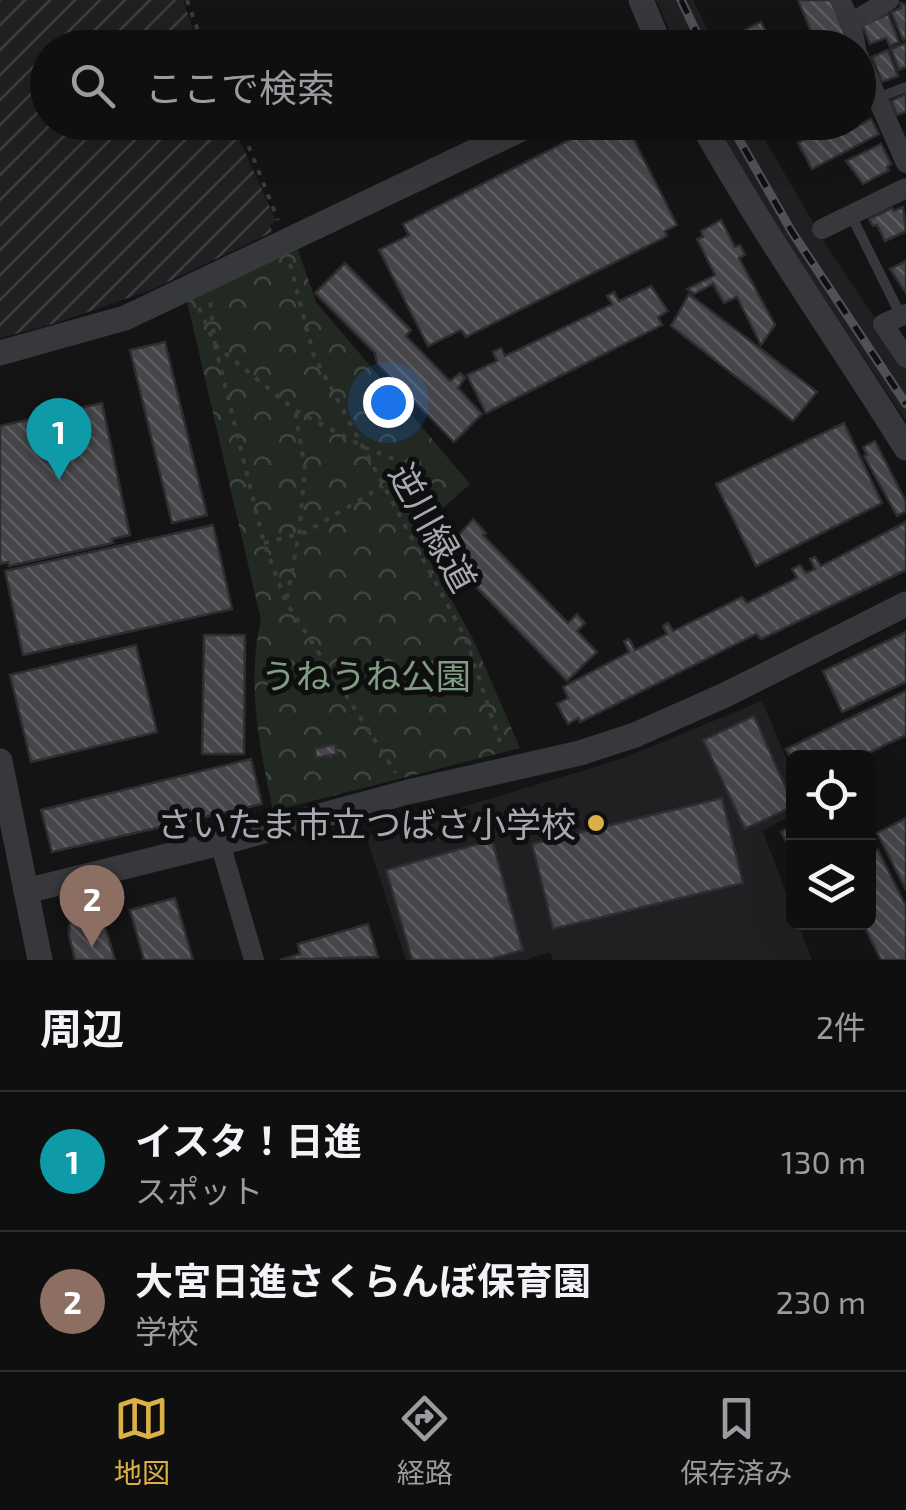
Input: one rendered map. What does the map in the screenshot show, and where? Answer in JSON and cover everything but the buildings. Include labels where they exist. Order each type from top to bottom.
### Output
[{"type":"street","points":[[641,0],[654,30]]},
{"type":"street","points":[[840,0],[853,30]]},
{"type":"street","points":[[851,22],[889,0]]},
{"type":"street","points":[[876,94],[906,163]]},
{"type":"street","points":[[0,353],[126,318],[499,140]]},
{"type":"street","points":[[711,140],[749,208],[906,448]]},
{"type":"street","points":[[822,230],[906,188]]},
{"type":"street","points":[[904,315],[884,324],[906,358]]},
{"type":"street","points":[[26,891],[220,844],[408,792],[509,771],[635,734],[725,696],[906,604]]},
{"type":"street","points":[[0,761],[40,960]]},
{"type":"street","points":[[220,844],[254,960]]},
{"type":"lane","points":[[878,98],[906,86]]},
{"type":"lane","points":[[850,215],[904,315]]},
{"type":"path","points":[[187,0],[198,30]]},
{"type":"path","points":[[247,140],[282,235]]},
{"type":"path","name":"逆川緑道","points":[[287,254],[314,356],[466,639],[509,771]]},
{"type":"path","points":[[200,285],[264,543],[286,602],[408,792]]},
{"type":"path","points":[[200,285],[215,345],[295,410],[402,462]]},
{"type":"path","points":[[286,602],[299,534],[305,469],[295,410]]},
{"type":"path","points":[[264,543],[329,521],[383,486]]},
{"type":"shaded area","points":[[0,0],[183,0],[193,30],[30,30],[30,140],[240,140],[276,221],[270,225],[272,232],[151,290],[0,338]]},
{"type":"shaded area","points":[[656,0],[693,0],[708,30],[669,30]]},
{"type":"shaded area","points":[[723,140],[765,140],[827,246],[906,364],[906,421]]},
{"type":"shaded area","name":"さいたま市立つばさ小学校","points":[[762,701],[786,758],[786,818],[763,831],[786,893],[786,930],[801,930],[812,960],[553,960],[550,952],[525,960],[406,960],[366,836],[618,760]]},
{"type":"green space","name":"うねうね公園","points":[[297,247],[316,302],[470,484],[415,533],[474,641],[520,748],[273,811],[255,692],[261,620],[187,301]]},
{"type":"railway","points":[[681,0],[695,30]]},
{"type":"railway","points":[[739,140],[792,232],[906,404]]},
{"type":"place","name":"イスタ！日進","points":[[59,480]]},
{"type":"place","name":"さいたま市立つばさ小学校","points":[[596,823]]},
{"type":"place","name":"大宮日進さくらんぼ保育園","points":[[92,947]]}]
